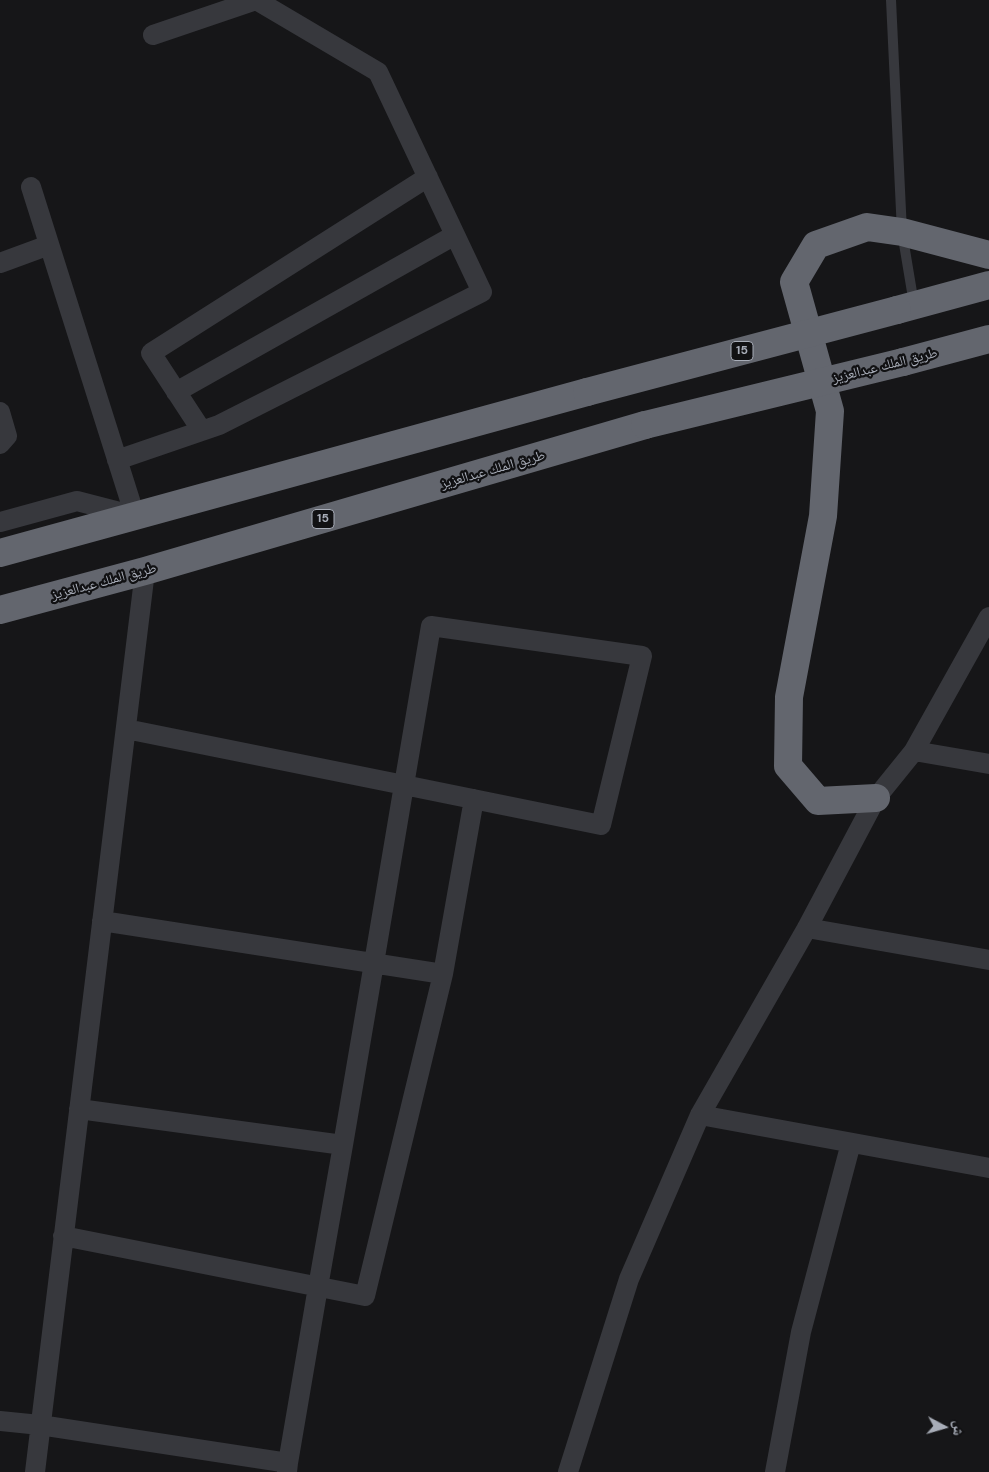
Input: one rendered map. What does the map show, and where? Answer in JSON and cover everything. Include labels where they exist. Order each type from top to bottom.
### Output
[{"type":"highway","points":[[876,798],[818,801],[788,766],[789,697],[823,516],[830,411],[794,282],[816,245],[867,227],[902,232],[989,255]]},
{"type":"highway","name":"15","points":[[0,553],[587,392],[989,285]]},
{"type":"highway","name":"طريق الملك عبدالعزيز","points":[[0,610],[145,571],[646,425],[904,362],[989,338]]},
{"type":"street","points":[[117,460],[219,425],[482,292],[378,72],[256,0],[153,35]]},
{"type":"street","points":[[202,431],[151,353],[428,177]]},
{"type":"street","points":[[30,187],[135,516]]},
{"type":"street","points":[[176,392],[455,235]]},
{"type":"street","points":[[0,263],[49,245]]},
{"type":"street","points":[[0,412],[7,436],[0,444]]},
{"type":"street","points":[[0,522],[78,501],[135,516]]},
{"type":"street","points":[[34,1472],[145,571]]},
{"type":"street","points":[[568,1472],[629,1279],[700,1115],[807,928],[876,798],[914,751],[989,617]]},
{"type":"street","points":[[0,1421],[40,1425],[288,1468],[318,1287],[343,1145],[374,963],[404,785],[431,626],[642,656],[601,825],[474,799],[404,785],[126,729]]},
{"type":"street","points":[[914,751],[989,764]]},
{"type":"street","points":[[64,1236],[365,1296],[443,974],[474,799]]},
{"type":"street","points":[[102,921],[443,974]]},
{"type":"street","points":[[807,928],[989,960]]},
{"type":"street","points":[[79,1109],[343,1145]]},
{"type":"street","points":[[700,1115],[989,1168]]},
{"type":"street","points":[[775,1472],[802,1332],[851,1143]]},
{"type":"lane","points":[[891,0],[905,307]]}]
